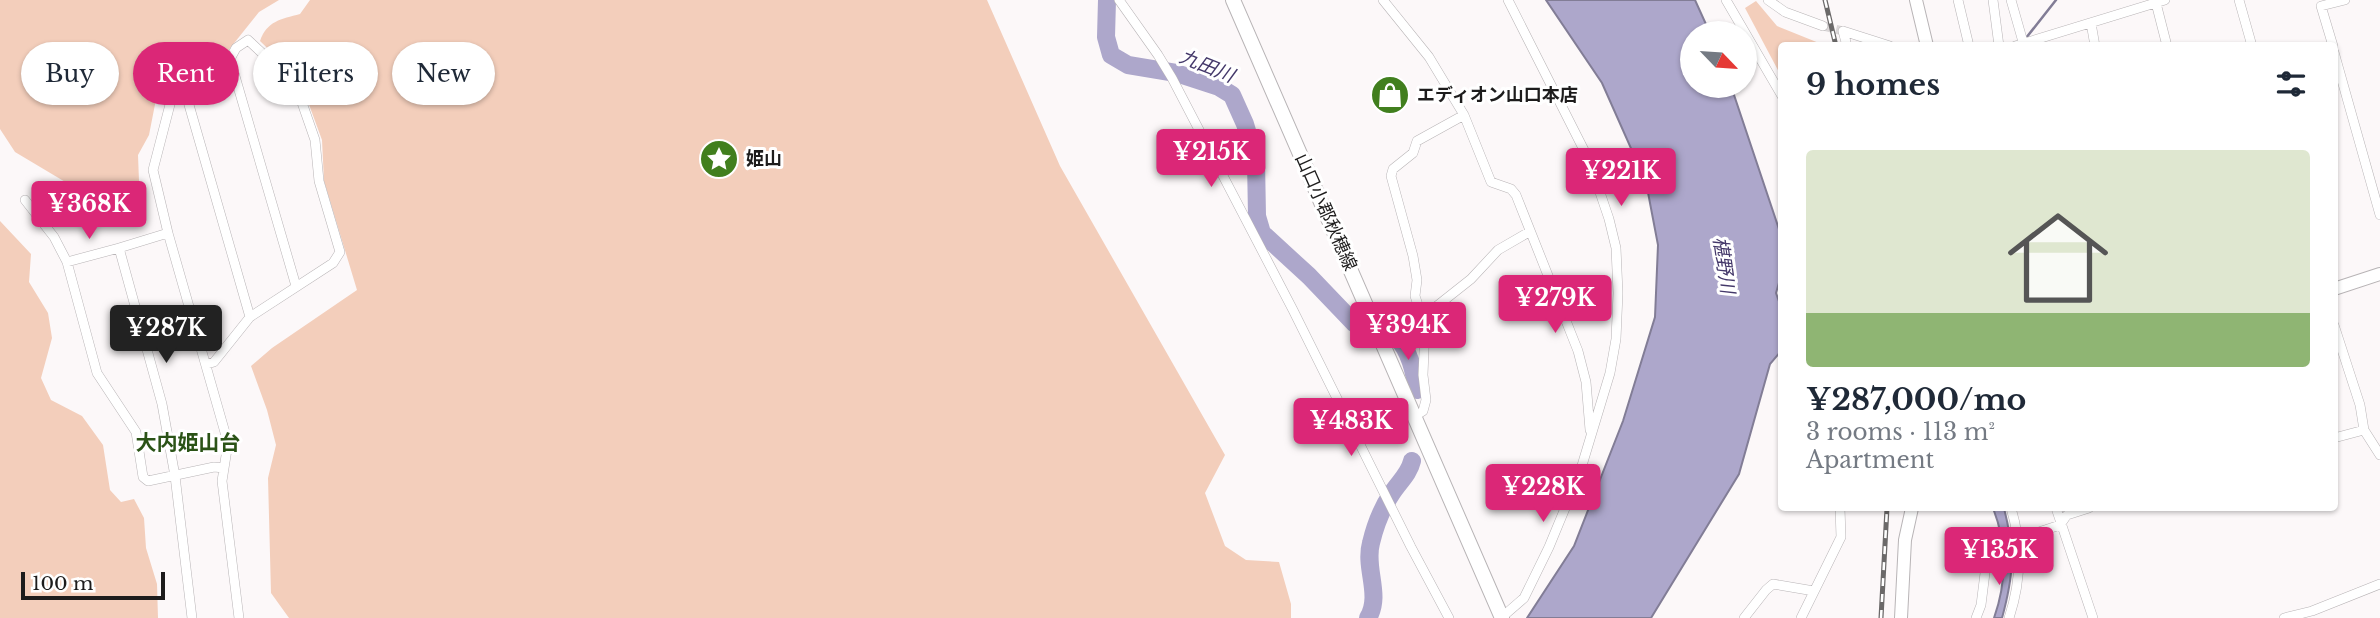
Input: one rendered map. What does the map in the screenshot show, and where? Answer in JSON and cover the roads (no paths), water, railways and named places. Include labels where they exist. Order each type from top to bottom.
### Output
[{"type":"main road","name":"山口小郡秋穂線","points":[[1233,0],[1501,618]]},
{"type":"street","points":[[1119,0],[1172,78],[1449,618]]},
{"type":"street","points":[[1383,0],[1429,57],[1464,115],[1491,182],[1511,189],[1516,195],[1578,351],[1586,382],[1591,436]]},
{"type":"street","points":[[1501,618],[1524,597],[1580,472],[1610,373],[1616,339],[1618,293],[1616,248],[1589,160],[1508,0]]},
{"type":"street","points":[[1726,0],[1778,89]]},
{"type":"street","points":[[1768,0],[1785,12],[1822,26]]},
{"type":"street","points":[[1916,0],[1926,42]]},
{"type":"street","points":[[1958,0],[1968,42]]},
{"type":"street","points":[[1993,0],[1998,42]]},
{"type":"street","points":[[2011,0],[2019,42]]},
{"type":"street","points":[[2239,0],[2251,42]]},
{"type":"street","points":[[2332,42],[2322,6],[2345,0]]},
{"type":"street","points":[[2038,42],[2161,1],[2167,42]]},
{"type":"street","points":[[2091,23],[2094,42]]},
{"type":"street","points":[[1846,42],[1843,31],[1877,42]]},
{"type":"street","points":[[207,364],[215,362],[250,317],[333,263],[340,252],[319,181],[315,140],[299,94],[291,80],[248,40],[239,46]]},
{"type":"street","points":[[2338,66],[2380,215]]},
{"type":"street","points":[[239,90],[296,286]]},
{"type":"street","points":[[168,105],[153,170],[168,233],[228,443],[222,481],[239,618]]},
{"type":"street","points":[[189,105],[250,317]]},
{"type":"street","points":[[1415,416],[1423,411],[1426,400],[1423,375],[1425,326],[1415,296],[1418,280],[1413,256],[1391,176],[1393,169],[1413,153],[1417,141],[1464,115]]},
{"type":"street","points":[[26,200],[54,237],[67,262],[97,373],[136,432],[143,477],[148,481],[214,467],[224,468]]},
{"type":"street","points":[[1423,317],[1471,279],[1498,250],[1529,232]]},
{"type":"street","points":[[67,262],[168,233]]},
{"type":"street","points":[[119,248],[162,404],[175,476],[191,618]]},
{"type":"street","points":[[2338,288],[2380,274]]},
{"type":"street","points":[[2338,337],[2360,405],[2364,430],[2380,454]]},
{"type":"street","points":[[2338,437],[2364,430]]},
{"type":"street","points":[[1801,618],[1841,537],[1840,511]]},
{"type":"street","points":[[1901,618],[1905,540],[1911,511]]},
{"type":"street","points":[[2009,618],[2018,579],[2017,539],[2012,511]]},
{"type":"street","points":[[2057,511],[2093,618]]},
{"type":"street","points":[[1976,618],[1981,605],[1988,549],[2060,524],[2067,515],[2080,511]]},
{"type":"street","points":[[1744,618],[1773,584],[1814,591]]},
{"type":"street","points":[[2284,618],[2313,615],[2380,584]]},
{"type":"water","name":"椹野川","points":[[1546,0],[1695,0],[1705,21],[1680,21],[1680,98],[1735,98],[1778,226],[1778,355],[1770,364],[1739,474],[1651,618],[1527,618],[1574,546],[1623,421],[1655,317],[1658,245],[1646,182],[1602,83]]},
{"type":"water","points":[[1994,511],[2005,511],[2012,563],[2002,618],[1994,618],[2004,563]]},
{"type":"waterway","name":"九田川","points":[[1107,0],[1106,37],[1111,55],[1128,65],[1176,73],[1219,87],[1232,95],[1245,124],[1256,161],[1257,216],[1262,233],[1309,276],[1354,323],[1366,331]]},
{"type":"waterway","points":[[2026,38],[2056,0]]},
{"type":"waterway","name":"九田川","points":[[1396,337],[1408,355],[1417,390]]},
{"type":"waterway","name":"九田川","points":[[1368,618],[1373,600],[1369,552],[1373,537],[1385,505],[1412,461]]},
{"type":"tunnel","points":[[1823,26],[1843,31]]},
{"type":"railway","points":[[1825,0],[1835,42]]},
{"type":"railway","points":[[1881,618],[1887,511]]},
{"type":"place","name":"エディオン山口本店","points":[[1390,95]]},
{"type":"place","name":"姫山","points":[[719,159]]},
{"type":"district","name":"大内姫山台","points":[[188,443]]}]
